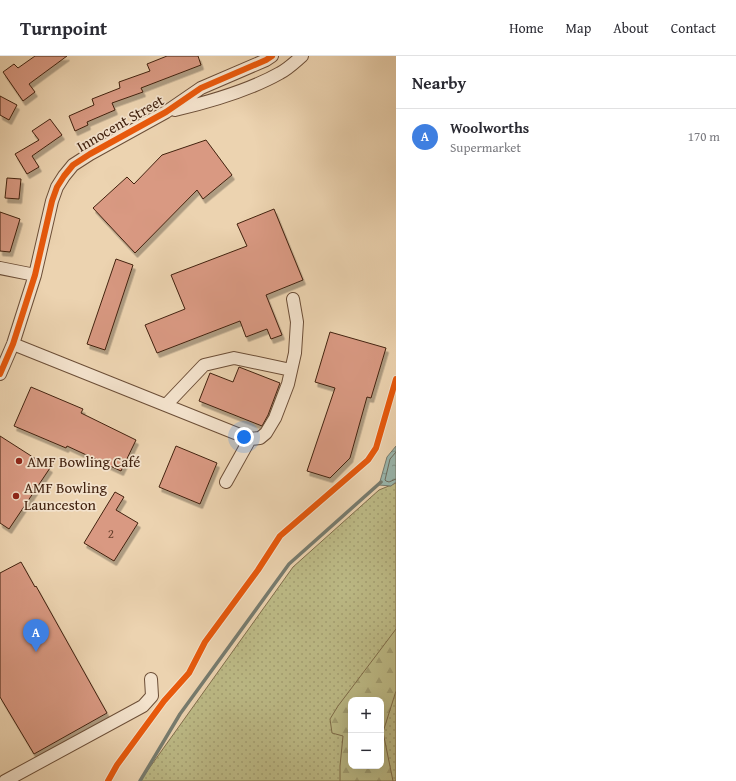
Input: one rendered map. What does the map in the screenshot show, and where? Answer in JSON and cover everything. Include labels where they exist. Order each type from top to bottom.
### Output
[{"type":"street","name":"Innocent Street","points":[[0,374],[13,344],[34,275],[57,187],[73,165],[166,112],[201,88],[260,63],[272,56]]},
{"type":"street","name":"Innocent Street","points":[[166,112],[205,102],[267,80],[281,73],[302,56]]},
{"type":"street","points":[[0,268],[34,275]]},
{"type":"street","points":[[13,344],[250,439],[260,438],[266,433],[275,418],[288,384],[295,353],[297,322],[293,299]]},
{"type":"street","points":[[166,406],[204,365],[234,358],[291,370]]},
{"type":"street","points":[[226,482],[250,439]]},
{"type":"street","points":[[5,781],[143,706],[152,696],[151,679]]},
{"type":"green space","points":[[396,483],[396,781],[140,781],[293,567],[379,490]]},
{"type":"green space","points":[[396,629],[396,691],[384,729],[384,697],[348,697],[348,769],[384,769],[384,737],[393,781],[340,781],[343,736],[332,733],[330,719],[338,706]]},
{"type":"water","points":[[396,446],[396,482],[391,486],[379,485],[387,457]]},
{"type":"building","points":[[35,56],[67,56],[29,84],[35,92],[23,101],[3,72],[14,64],[18,68]]},
{"type":"building","points":[[167,56],[198,56],[201,65],[141,88],[143,92],[112,103],[115,110],[87,122],[88,125],[75,131],[69,116],[94,105],[92,99],[120,88],[119,82],[150,71],[147,64]]},
{"type":"building","points":[[0,96],[17,105],[9,120],[0,115]]},
{"type":"building","points":[[50,119],[62,135],[32,156],[39,167],[27,174],[15,154],[39,140],[32,131]]},
{"type":"building","points":[[206,140],[232,175],[203,199],[197,190],[135,253],[93,208],[127,177],[134,184],[162,155]]},
{"type":"building","points":[[7,178],[21,179],[19,199],[5,198]]},
{"type":"building","points":[[274,209],[303,280],[266,295],[282,335],[271,339],[267,329],[246,337],[240,321],[157,353],[145,325],[185,309],[171,275],[247,246],[237,224]]},
{"type":"building","points":[[0,212],[20,219],[10,252],[0,251]]},
{"type":"building","points":[[116,259],[133,265],[105,350],[87,344]]},
{"type":"building","points":[[330,332],[386,348],[371,398],[367,397],[350,458],[330,478],[307,471],[335,388],[315,382]]},
{"type":"building","points":[[239,367],[280,383],[268,415],[262,426],[199,401],[210,373],[233,382]]},
{"type":"building","points":[[31,387],[83,409],[81,413],[136,440],[121,471],[67,446],[66,448],[14,426]]},
{"type":"building","name":"AMF Bowling Launceston","points":[[0,436],[50,468],[9,529],[0,523]]},
{"type":"building","points":[[176,446],[217,463],[200,504],[159,487]]},
{"type":"building","points":[[115,492],[124,497],[116,510],[138,523],[114,561],[84,543]]},
{"type":"building","points":[[21,562],[107,713],[34,754],[0,697],[0,573]]},
{"type":"waterway","points":[[140,781],[180,714],[289,564],[381,482]]},
{"type":"cycle path","points":[[0,374],[13,344],[35,275],[52,201],[57,187],[73,165],[166,112],[201,88],[272,56]]},
{"type":"cycle path","points":[[108,781],[117,765],[164,701],[189,673],[205,642],[258,570],[280,536],[368,460],[376,448],[396,379]]},
{"type":"place","name":"AMF Bowling Café","points":[[19,461]]},
{"type":"place","name":"AMF Bowling Launceston","points":[[16,496]]},
{"type":"place","name":"Woolworths","points":[[36,652]]}]
